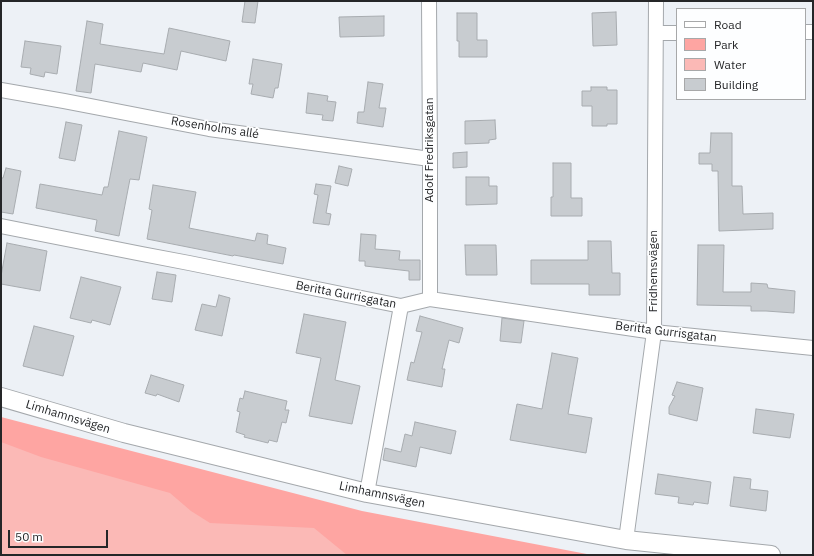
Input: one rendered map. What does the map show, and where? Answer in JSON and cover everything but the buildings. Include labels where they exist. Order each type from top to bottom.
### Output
[{"type":"main road","name":"Limhamnsvägen","points":[[1,396],[124,433],[367,493],[626,540],[771,555]]},
{"type":"street","name":"Adolf Fredriksgatan","points":[[429,1],[430,299]]},
{"type":"street","name":"Fridhemsvägen","points":[[626,540],[654,332],[656,1]]},
{"type":"street","points":[[656,33],[676,33]]},
{"type":"street","name":"Rosenholms allé","points":[[1,90],[209,129],[430,159]]},
{"type":"street","name":"Beritta Gurrisgatan","points":[[1,226],[401,306],[430,299],[654,332],[813,348]]},
{"type":"street","points":[[367,493],[401,306]]},
{"type":"green space","points":[[1,417],[362,511],[592,555],[1,555]]},
{"type":"water","points":[[1,442],[41,457],[170,493],[191,511],[210,523],[314,528],[347,555],[1,555]]}]
